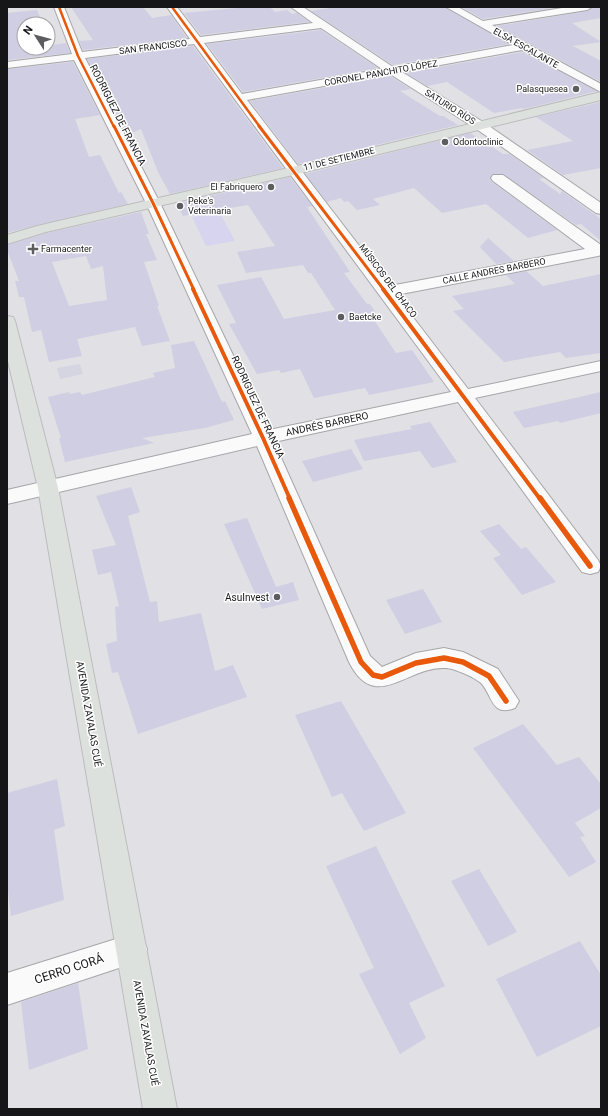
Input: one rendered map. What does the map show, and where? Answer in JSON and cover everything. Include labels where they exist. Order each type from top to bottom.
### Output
[{"type":"main road","name":"11 DE SETIEMBRE","points":[[7,240],[42,228],[153,204],[601,96]]},
{"type":"main road","name":"AVENIDA ZAVALAS CUÉ","points":[[7,321],[48,488],[160,1109]]},
{"type":"street","name":"RODRIGUEZ DE FRANCIA","points":[[59,7],[78,56],[153,204],[263,438],[361,662],[367,671],[373,675],[382,677],[416,663],[444,658],[463,662],[489,676],[506,701]]},
{"type":"street","name":"MÚSICOS DEL CHACO","points":[[172,7],[590,566]]},
{"type":"street","name":"SATURIO RÍOS","points":[[296,7],[392,71],[479,126],[601,210]]},
{"type":"street","name":"ELSA ESCALANTE","points":[[451,7],[601,89]]},
{"type":"street","points":[[481,24],[587,7]]},
{"type":"street","name":"SAN FRANCISCO","points":[[7,65],[323,25]]},
{"type":"street","name":"CORONEL PANCHITO LÓPEZ","points":[[239,98],[523,47]]},
{"type":"street","points":[[498,178],[600,251]]},
{"type":"street","name":"CALLE ANDRES BARBERO","points":[[386,292],[600,251]]},
{"type":"street","name":"ANDRÉS BARBERO","points":[[7,497],[263,438],[601,366]]},
{"type":"street","name":"CERRO CORÁ","points":[[7,989],[132,949]]},
{"type":"shaded area","points":[[220,213],[235,241],[206,246],[192,217]]},
{"type":"shaded area","points":[[80,364],[83,374],[60,379],[57,368]]},
{"type":"building","points":[[71,7],[143,7],[152,18],[171,15],[187,38],[83,50],[79,41],[93,40]]},
{"type":"building","points":[[248,7],[270,7],[275,12],[287,10],[292,14],[297,13],[309,22],[201,35],[184,13]]},
{"type":"building","points":[[337,7],[445,7],[509,44],[393,65],[311,11]]},
{"type":"building","points":[[461,7],[559,7],[483,19]]},
{"type":"building","points":[[593,7],[601,7],[601,18],[572,23],[601,42],[573,46],[601,61],[601,82],[497,26],[587,11]]},
{"type":"building","points":[[37,10],[40,16],[16,16],[16,56],[43,56],[7,60],[7,13]]},
{"type":"building","points":[[321,30],[378,68],[243,92],[207,44]]},
{"type":"building","points":[[66,43],[70,53],[56,55],[56,44]]},
{"type":"building","points":[[193,46],[283,168],[170,194],[158,172],[141,129],[129,134],[127,129],[125,130],[87,59]]},
{"type":"building","points":[[522,52],[597,91],[524,109],[522,108],[494,113],[447,82],[427,86],[406,73]]},
{"type":"building","points":[[73,62],[100,115],[75,119],[89,157],[100,155],[119,193],[121,192],[128,204],[7,233],[7,69]]},
{"type":"building","points":[[390,76],[411,89],[400,91],[440,116],[443,116],[458,125],[298,164],[250,101]]},
{"type":"building","points":[[601,102],[601,168],[563,175],[527,150],[573,141],[536,117]]},
{"type":"building","points":[[470,133],[503,154],[509,154],[544,178],[539,179],[560,194],[562,191],[601,219],[601,241],[581,224],[576,225],[503,174],[493,174],[490,179],[557,230],[528,238],[486,204],[442,213],[414,188],[373,199],[380,205],[357,210],[348,201],[344,202],[341,198],[327,202],[305,174]]},
{"type":"building","points":[[290,177],[312,206],[307,207],[350,272],[344,273],[367,304],[370,304],[380,319],[374,320],[396,353],[412,350],[434,382],[369,395],[365,388],[314,398],[300,369],[281,373],[279,370],[257,374],[229,324],[236,323],[217,285],[261,277],[284,319],[335,310],[311,273],[308,273],[303,265],[246,273],[237,252],[275,246],[248,205],[183,216],[176,204]]},
{"type":"building","points":[[141,212],[149,234],[146,234],[157,260],[144,262],[159,306],[157,306],[170,341],[142,346],[135,327],[77,339],[82,356],[49,362],[41,330],[32,332],[24,297],[19,297],[15,281],[19,281],[7,250],[7,245],[46,233]],"holes":[[[86,256],[91,269],[103,266],[107,300],[69,306],[52,262]]]},
{"type":"building","points":[[488,238],[514,261],[496,264],[480,247]]},
{"type":"building","points":[[526,271],[543,286],[601,274],[601,353],[566,358],[560,352],[504,362],[453,311],[464,309],[452,296],[515,284],[506,275]]},
{"type":"building","points":[[194,341],[222,402],[225,401],[234,420],[205,428],[142,438],[154,443],[65,462],[59,438],[61,438],[48,397],[69,392],[70,394],[80,392],[82,395],[155,377],[153,373],[175,368],[171,345]]},
{"type":"building","points":[[601,392],[601,413],[560,423],[558,421],[524,428],[513,412]]},
{"type":"building","points":[[430,422],[457,462],[432,468],[420,451],[364,461],[354,440],[412,429],[410,426]]},
{"type":"building","points":[[351,449],[363,469],[313,482],[302,461]]},
{"type":"building","points":[[131,487],[140,512],[128,516],[150,602],[157,601],[159,622],[201,613],[215,671],[233,665],[247,697],[138,734],[118,672],[112,673],[106,644],[117,641],[115,607],[119,606],[111,572],[98,575],[92,550],[116,545],[96,496]]},
{"type":"building","points":[[247,518],[276,587],[293,582],[299,600],[262,609],[224,524]]},
{"type":"building","points":[[499,524],[521,549],[526,547],[556,582],[522,595],[493,558],[501,555],[480,531]]},
{"type":"building","points":[[423,589],[442,622],[405,634],[386,600]]},
{"type":"building","points":[[341,701],[406,813],[364,831],[342,793],[332,797],[295,715]]},
{"type":"building","points":[[523,724],[557,765],[579,757],[601,784],[601,808],[575,823],[585,836],[580,837],[596,862],[569,877],[473,748]]},
{"type":"building","points":[[57,779],[65,826],[54,830],[64,900],[11,916],[7,882],[7,793]]},
{"type":"building","points":[[376,846],[445,986],[409,1003],[426,1038],[400,1054],[359,974],[374,968],[326,866]]},
{"type":"building","points":[[479,869],[517,932],[488,946],[451,881]]},
{"type":"building","points":[[580,941],[601,975],[601,1026],[537,1057],[496,979]]},
{"type":"building","points":[[78,983],[88,1049],[29,1070],[21,1002]]},
{"type":"cycle path","points":[[59,7],[78,56],[153,203],[263,438],[361,662],[373,675],[382,677],[416,663],[444,658],[463,662],[489,676],[506,701]]},
{"type":"cycle path","points":[[172,7],[272,143],[386,292],[590,566]]},
{"type":"place","name":"Palasquesea","points":[[576,89]]},
{"type":"place","name":"Odontoclinic","points":[[445,142]]},
{"type":"place","name":"El Fabriquero","points":[[271,187]]},
{"type":"place","name":"Peke's Veterinaria","points":[[180,206]]},
{"type":"place","name":"Farmacenter","points":[[33,249]]},
{"type":"place","name":"Baetcke","points":[[341,317]]},
{"type":"place","name":"AsuInvest","points":[[277,597]]}]
